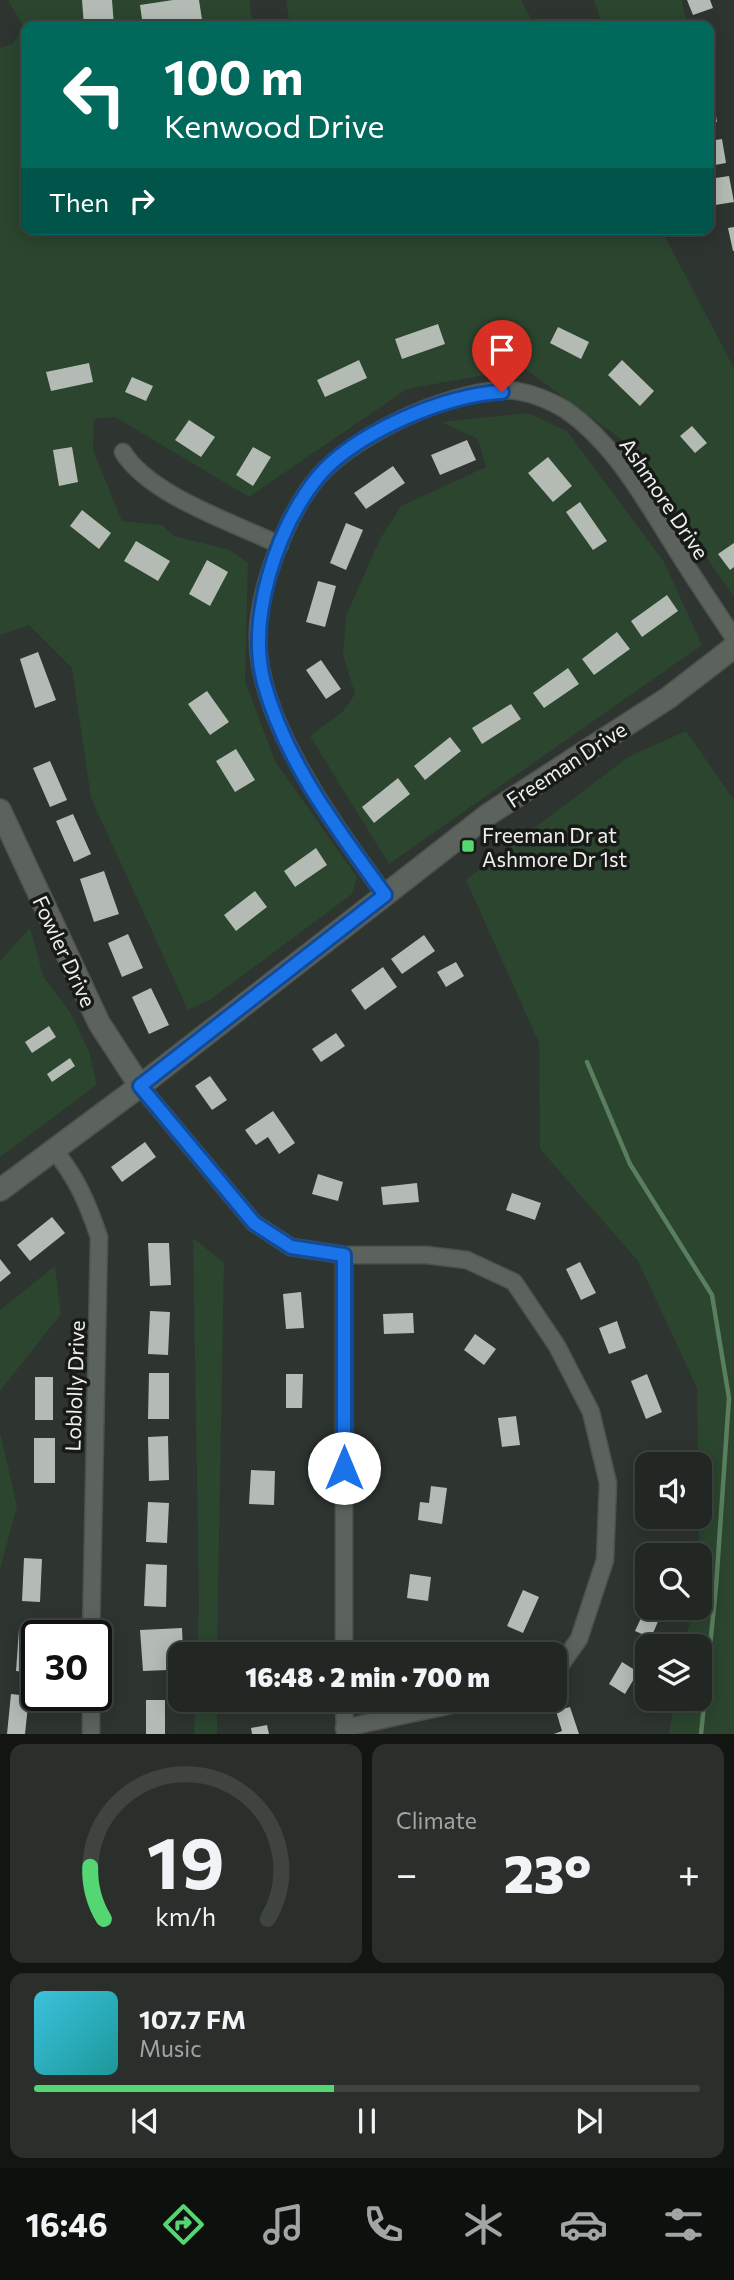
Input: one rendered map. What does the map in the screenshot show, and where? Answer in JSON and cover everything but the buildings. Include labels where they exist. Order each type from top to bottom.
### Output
[{"type":"street","name":"Ashmore Drive","points":[[385,895],[308,783],[288,744],[265,685],[258,638],[261,608],[280,545],[317,479],[358,443],[439,405],[488,392],[516,391],[542,398],[564,409],[590,429],[621,463],[734,638]]},
{"type":"street","points":[[123,452],[136,472],[156,486],[280,545]]},
{"type":"street","name":"Freeman Drive","points":[[0,1190],[140,1086],[489,814],[668,698],[734,647]]},
{"type":"street","name":"Fowler Drive","points":[[0,810],[99,1023],[140,1086]]},
{"type":"street","points":[[140,1086],[254,1223],[291,1247],[344,1255],[426,1255],[467,1260],[514,1282],[557,1346],[591,1412],[608,1483],[605,1560],[579,1639],[567,1656]]},
{"type":"street","name":"Loblolly Drive","points":[[53,1149],[71,1170],[99,1237],[91,1620]]},
{"type":"street","points":[[344,1255],[344,1642]]},
{"type":"street","points":[[91,1711],[91,1734]]},
{"type":"street","points":[[344,1712],[345,1731],[425,1712]]},
{"type":"green space","points":[[8,0],[249,0],[252,21],[21,21]]},
{"type":"green space","points":[[286,0],[521,0],[532,21],[289,21]]},
{"type":"green space","points":[[594,0],[682,0],[686,21],[601,21]]},
{"type":"green space","points":[[21,32],[21,235],[664,235],[734,368],[734,597],[626,443],[524,368],[407,389],[249,497],[115,417],[94,419],[93,450],[122,521],[162,525],[174,536],[230,550],[248,563],[245,681],[275,761],[357,877],[352,894],[210,1000],[188,1010],[91,798],[72,668],[29,625],[0,635],[0,48],[12,44]]},
{"type":"green space","points":[[528,413],[567,431],[664,562],[702,645],[389,864],[310,736],[343,711],[355,694],[343,655],[346,616],[379,541],[401,506],[486,467],[478,439],[441,422]]},
{"type":"green space","points":[[686,731],[734,800],[734,1734],[669,1734],[673,1711],[712,1711],[712,1634],[687,1634],[690,1620],[712,1620],[712,1543],[699,1543],[699,1529],[712,1529],[712,1452],[698,1452],[697,1388],[638,1261],[540,1149],[539,1043],[466,880],[628,757]]},
{"type":"green space","points":[[30,928],[44,978],[70,1012],[89,1051],[97,1085],[0,1157],[0,961]]},
{"type":"green space","points":[[193,1238],[224,1263],[217,1642],[198,1642]]},
{"type":"green space","points":[[55,1266],[61,1314],[0,1391],[0,1310]]},
{"type":"green space","points":[[0,1432],[17,1506],[0,1570]]},
{"type":"green space","points":[[195,1712],[217,1712],[217,1734],[194,1734]]},
{"type":"waterway","points":[[587,1062],[630,1164],[712,1295],[729,1398],[716,1587],[701,1734]]},
{"type":"place","name":"Freeman Dr at Ashmore Dr 1st","points":[[468,846]]},
{"type":"route","points":[[344,1468],[344,1255],[291,1247],[254,1223],[140,1086],[385,895],[330,819],[288,744],[265,685],[260,663],[258,638],[261,608],[280,545],[317,479],[336,460],[358,443],[386,428],[439,405],[488,392],[502,392]]}]
